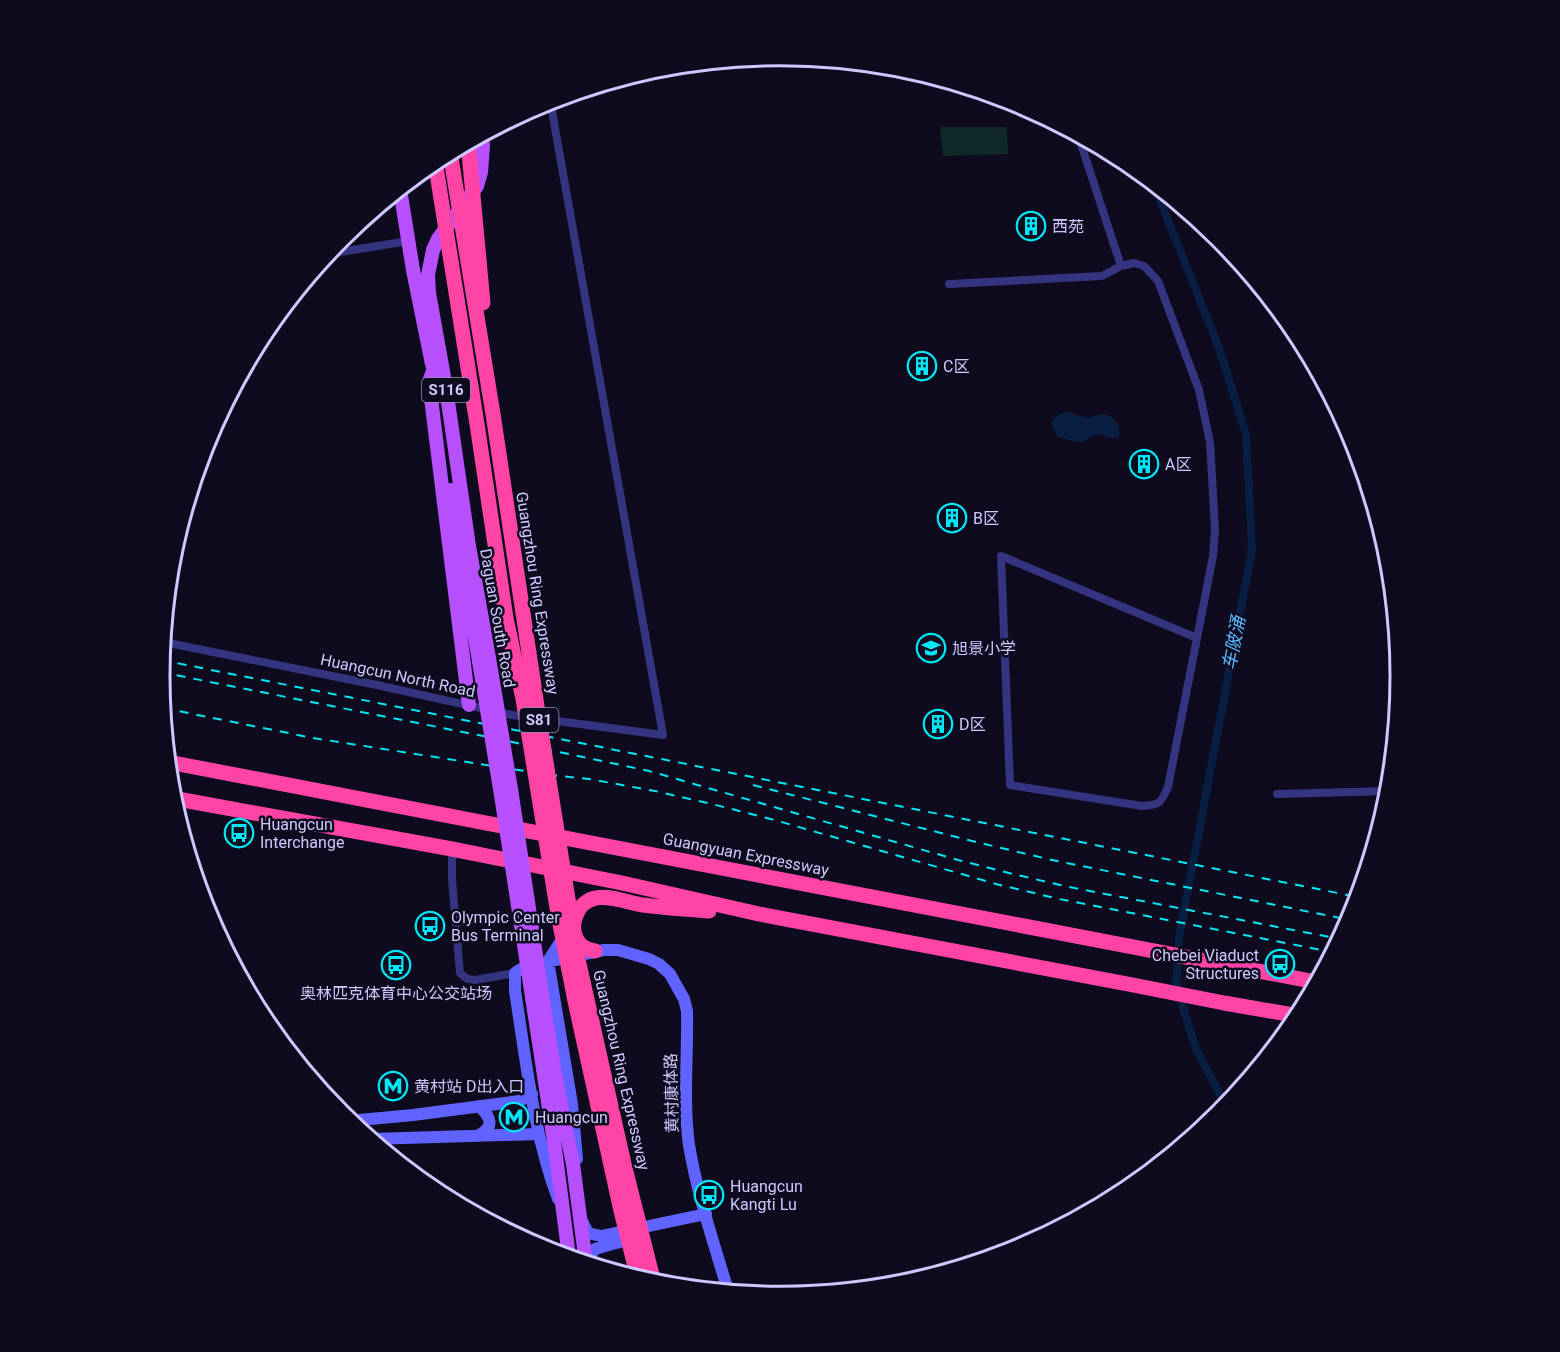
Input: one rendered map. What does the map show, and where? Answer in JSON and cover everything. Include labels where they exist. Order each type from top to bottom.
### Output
[{"type":"highway","points":[[469,152],[483,296],[487,378]]},
{"type":"highway","name":"Guangzhou Ring Expressway","points":[[452,162],[573,927],[624,1164],[651,1272]]},
{"type":"highway","name":"Guangzhou Ring Expressway","points":[[435,173],[506,618],[523,699],[558,914],[575,1001],[635,1268]]},
{"type":"highway","name":"Guangyuan Expressway","points":[[176,764],[1308,980]]},
{"type":"highway","points":[[183,800],[452,849],[622,883],[759,914],[1288,1014]]},
{"type":"highway","points":[[659,1274],[588,999],[573,927],[577,912],[591,899],[598,897],[654,907],[759,914]]},
{"type":"highway","points":[[573,927],[579,943],[595,951]]},
{"type":"highway","points":[[575,1001],[608,1177],[629,1267]]},
{"type":"main road","name":"Daguan South Road","points":[[483,144],[482,172],[477,186],[436,243],[428,275],[484,659]]},
{"type":"main road","points":[[406,195],[418,245],[423,248],[436,243]]},
{"type":"main road","name":"Daguan South Road","points":[[402,198],[444,432],[459,546],[514,811],[567,1248]]},
{"type":"main road","points":[[433,371],[429,382],[469,705]]},
{"type":"main road","name":"Daguan South Road","points":[[537,996],[573,1164],[585,1254]]},
{"type":"street","name":"Huangcun North Road","points":[[171,644],[512,715],[663,735],[552,110]]},
{"type":"street","points":[[1082,146],[1122,266]]},
{"type":"street","points":[[343,252],[409,241]]},
{"type":"street","points":[[949,284],[1102,276],[1134,263],[1144,266],[1158,281],[1199,390],[1210,442],[1215,529],[1213,556],[1168,787],[1163,800],[1156,806],[1142,806],[1010,784],[1001,556],[1197,638]]},
{"type":"street","points":[[1277,794],[1379,791]]},
{"type":"street","points":[[185,806],[221,808]]},
{"type":"street","points":[[452,849],[452,879],[460,973],[467,979],[475,980],[515,973],[515,991],[539,1134],[555,1192],[565,1218]]},
{"type":"street","points":[[573,927],[548,962],[572,1104],[579,1173],[580,1213],[585,1229],[588,1233],[601,1236],[707,1218]]},
{"type":"street","name":"黄村康体路","points":[[515,973],[531,965],[595,951],[618,950],[649,958],[670,974],[684,999],[687,1011],[689,1142],[694,1169],[726,1284]]},
{"type":"street","points":[[362,1120],[519,1101],[531,1094]]},
{"type":"street","points":[[478,1135],[486,1132],[490,1126],[488,1116],[479,1107]]},
{"type":"street","points":[[382,1139],[539,1134]]},
{"type":"street","points":[[590,1256],[595,1249],[603,1246],[707,1218]]},
{"type":"green space","points":[[940,127],[1007,127],[1008,154],[943,156]]},
{"type":"water","points":[[1069,412],[1087,418],[1101,414],[1113,418],[1118,425],[1119,437],[1095,435],[1079,442],[1058,437],[1051,422],[1059,414]]},
{"type":"waterway","name":"车陂涌","points":[[1159,199],[1219,348],[1246,434],[1252,549],[1179,938],[1176,985],[1196,1049],[1221,1097]]},
{"type":"railway","points":[[170,662],[1349,895]]},
{"type":"railway","points":[[170,674],[649,771],[1013,874],[1069,887],[1331,937]]},
{"type":"railway","points":[[171,710],[313,738],[655,791],[778,821],[996,884],[1059,899],[1325,951]]},
{"type":"railway","points":[[753,785],[1052,860],[1340,918]]},
{"type":"place","name":"西苑","points":[[1031,226]]},
{"type":"place","name":"C区","points":[[922,366]]},
{"type":"place","name":"A区","points":[[1144,464]]},
{"type":"place","name":"B区","points":[[952,518]]},
{"type":"place","name":"旭景小学","points":[[931,648]]},
{"type":"place","name":"D区","points":[[938,724]]},
{"type":"place","name":"Huangcun Interchange","points":[[239,833]]},
{"type":"place","name":"Olympic Center Bus Terminal","points":[[430,926]]},
{"type":"place","name":"Chebei Viaduct Structures","points":[[1280,964]]},
{"type":"place","name":"奥林匹克体育中心公交站场","points":[[396,965]]},
{"type":"place","name":"黄村站 D出入口","points":[[393,1086]]},
{"type":"place","name":"Huangcun","points":[[514,1117]]},
{"type":"place","name":"Huangcun Kangti Lu","points":[[709,1195]]}]
